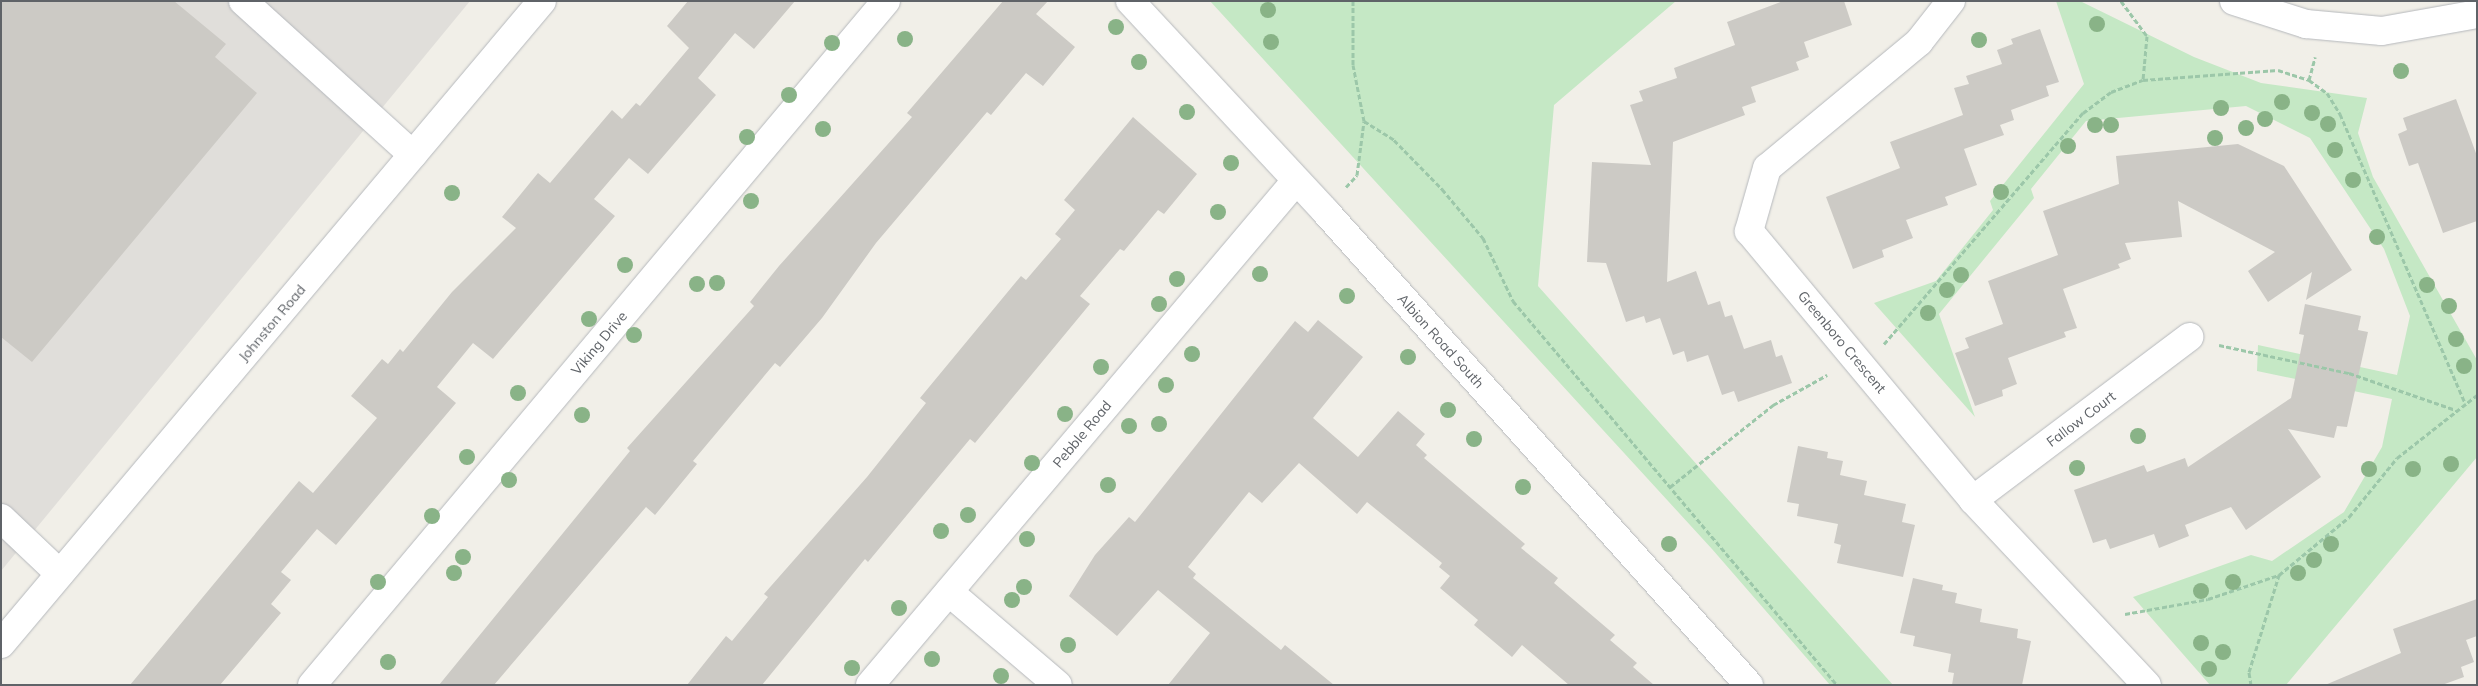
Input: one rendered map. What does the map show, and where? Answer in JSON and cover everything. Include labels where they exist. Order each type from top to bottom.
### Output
[{"type":"street","points":[[243,1],[413,155]]},
{"type":"street","name":"Johnston Road","points":[[1,644],[542,1]]},
{"type":"street","name":"Viking Drive","points":[[312,685],[886,1]]},
{"type":"street","name":"Albion Road South","points":[[1130,1],[1294,183],[1325,211],[1748,685]]},
{"type":"street","name":"Greenboro Crescent","points":[[1951,1],[1919,42],[1767,168],[1749,231],[1973,500],[2147,685]]},
{"type":"street","points":[[2234,1],[2306,24],[2382,30],[2477,14]]},
{"type":"street","name":"Pebble Road","points":[[870,685],[1294,183]]},
{"type":"street","name":"Fallow Court","points":[[1973,500],[2189,337]]},
{"type":"street","points":[[1,518],[60,574]]},
{"type":"street","points":[[948,592],[1058,685]]},
{"type":"path","points":[[1339,196],[1357,175],[1364,121],[1353,65],[1352,1]]},
{"type":"path","points":[[2121,1],[2147,36],[2143,80]]},
{"type":"path","points":[[1670,487],[1773,405],[1885,344],[2083,113],[2112,92],[2143,80],[2278,70],[2309,80],[2327,93],[2400,245],[2465,403]]},
{"type":"path","points":[[1364,121],[1394,140],[1448,196],[1483,238],[1513,301],[1837,685]]},
{"type":"path","points":[[2189,337],[2350,373],[2456,410]]},
{"type":"path","points":[[2088,622],[2208,599],[2279,575],[2349,517],[2397,458],[2477,395]]},
{"type":"path","points":[[2251,685],[2250,672],[2279,575]]},
{"type":"shaded area","points":[[1,1],[470,1],[1,571]]},
{"type":"green space","points":[[1210,1],[1676,1],[1554,105],[1538,286],[1893,685],[1830,685],[1712,549]]},
{"type":"green space","points":[[2056,1],[2080,1],[2194,57],[2261,83],[2367,98],[2358,133],[2373,177],[2477,360],[2477,457],[2286,685],[2210,685],[2133,597],[2251,555],[2272,561],[2344,512],[2382,447],[2392,399],[2257,371],[2258,345],[2397,375],[2410,316],[2384,249],[2310,138],[2246,106],[2086,121],[2031,189],[2034,198],[1939,314],[1975,417],[1874,303],[1936,281],[1993,210],[1990,201],[2084,84]]},
{"type":"building","points":[[1,1],[174,1],[226,44],[215,57],[257,93],[32,362],[1,337]]},
{"type":"building","points":[[688,1],[795,1],[754,49],[735,33],[698,78],[716,95],[648,174],[629,158],[594,199],[615,216],[493,359],[473,343],[437,387],[456,403],[336,545],[317,529],[281,572],[291,580],[271,604],[281,613],[220,685],[130,685],[299,481],[313,493],[377,418],[351,396],[382,359],[388,364],[400,349],[403,352],[452,292],[516,228],[502,217],[538,173],[550,183],[612,110],[622,119],[636,103],[640,106],[689,48],[667,26]]},
{"type":"building","points":[[1003,1],[1048,1],[1036,14],[1075,47],[1043,86],[1026,73],[991,115],[987,112],[876,243],[822,318],[780,367],[775,363],[693,461],[697,464],[655,515],[646,507],[494,685],[439,685],[630,451],[627,448],[754,306],[750,302],[779,266],[912,117],[907,113]]},
{"type":"building","points":[[1783,1],[1844,1],[1852,25],[1804,42],[1809,57],[1796,62],[1799,70],[1751,87],[1756,102],[1742,107],[1745,115],[1673,142],[1667,282],[1696,271],[1708,305],[1720,301],[1725,317],[1732,315],[1744,349],[1771,340],[1776,357],[1782,355],[1792,383],[1738,402],[1734,391],[1722,395],[1708,355],[1687,362],[1684,351],[1673,355],[1660,318],[1646,323],[1644,316],[1626,322],[1606,263],[1587,262],[1592,162],[1651,165],[1630,105],[1643,101],[1639,91],[1677,78],[1674,68],[1735,45],[1727,22]]},
{"type":"building","points":[[2040,29],[2059,82],[2046,86],[2049,96],[2011,110],[2014,120],[2000,125],[2004,135],[1964,149],[1977,185],[1945,197],[1948,205],[1906,220],[1913,238],[1882,250],[1884,257],[1853,269],[1826,197],[1900,168],[1890,142],[1963,115],[1954,88],[1969,84],[1966,76],[2002,64],[1997,50],[2013,44],[2011,39]]},
{"type":"building","points":[[2456,99],[2477,156],[2477,221],[2443,233],[2418,163],[2409,166],[2398,134],[2407,130],[2403,118]]},
{"type":"building","points":[[1133,117],[1197,174],[1164,214],[1158,210],[1124,251],[1120,249],[1080,296],[1090,304],[975,443],[970,439],[868,562],[865,559],[762,685],[687,685],[726,636],[732,641],[768,597],[764,594],[867,477],[926,403],[920,398],[1021,276],[1026,280],[1061,239],[1055,234],[1075,210],[1064,200]]},
{"type":"building","points":[[2238,144],[2284,166],[2352,270],[2306,300],[2312,272],[2268,302],[2248,271],[2275,252],[2178,201],[2182,237],[2125,243],[2131,259],[2118,264],[2120,268],[2063,289],[2077,328],[2064,332],[2066,337],[2008,358],[2017,384],[2002,390],[2003,396],[1975,406],[1955,353],[1969,348],[1965,338],[2003,324],[1988,281],[2058,255],[2043,211],[2119,184],[2116,156]]},
{"type":"building","points":[[2305,304],[2361,316],[2358,330],[2368,332],[2347,427],[2337,426],[2334,438],[2288,429],[2321,477],[2246,530],[2231,507],[2185,525],[2189,536],[2159,548],[2154,534],[2110,549],[2106,539],[2093,543],[2074,490],[2144,465],[2147,472],[2185,458],[2188,467],[2291,398],[2304,335],[2299,334]]},
{"type":"building","points":[[1318,320],[1363,357],[1313,418],[1358,457],[1398,411],[1425,434],[1416,445],[1427,455],[1424,458],[1525,544],[1521,548],[1558,578],[1554,583],[1615,635],[1610,640],[1637,663],[1633,667],[1654,685],[1569,685],[1522,645],[1512,657],[1474,625],[1478,620],[1440,588],[1450,576],[1439,567],[1442,563],[1367,502],[1357,514],[1299,463],[1262,503],[1249,492],[1188,567],[1196,574],[1193,578],[1281,650],[1285,645],[1334,685],[1168,685],[1210,633],[1158,590],[1117,636],[1069,596],[1095,555],[1129,517],[1135,522],[1295,321],[1308,332]]},
{"type":"building","points":[[1798,446],[1828,452],[1827,458],[1843,461],[1840,475],[1867,481],[1864,495],[1906,504],[1902,522],[1915,525],[1903,577],[1837,563],[1841,545],[1834,543],[1838,524],[1797,516],[1799,504],[1787,502]]},
{"type":"building","points":[[1913,578],[1943,585],[1942,590],[1957,593],[1955,603],[1982,609],[1980,622],[2018,629],[2017,638],[2031,641],[2022,685],[1952,685],[1954,673],[1948,672],[1951,654],[1913,646],[1915,636],[1900,633]]},
{"type":"building","points":[[2477,599],[2477,636],[2466,640],[2474,662],[2461,667],[2464,677],[2442,685],[2325,685],[2401,653],[2393,629]]}]
